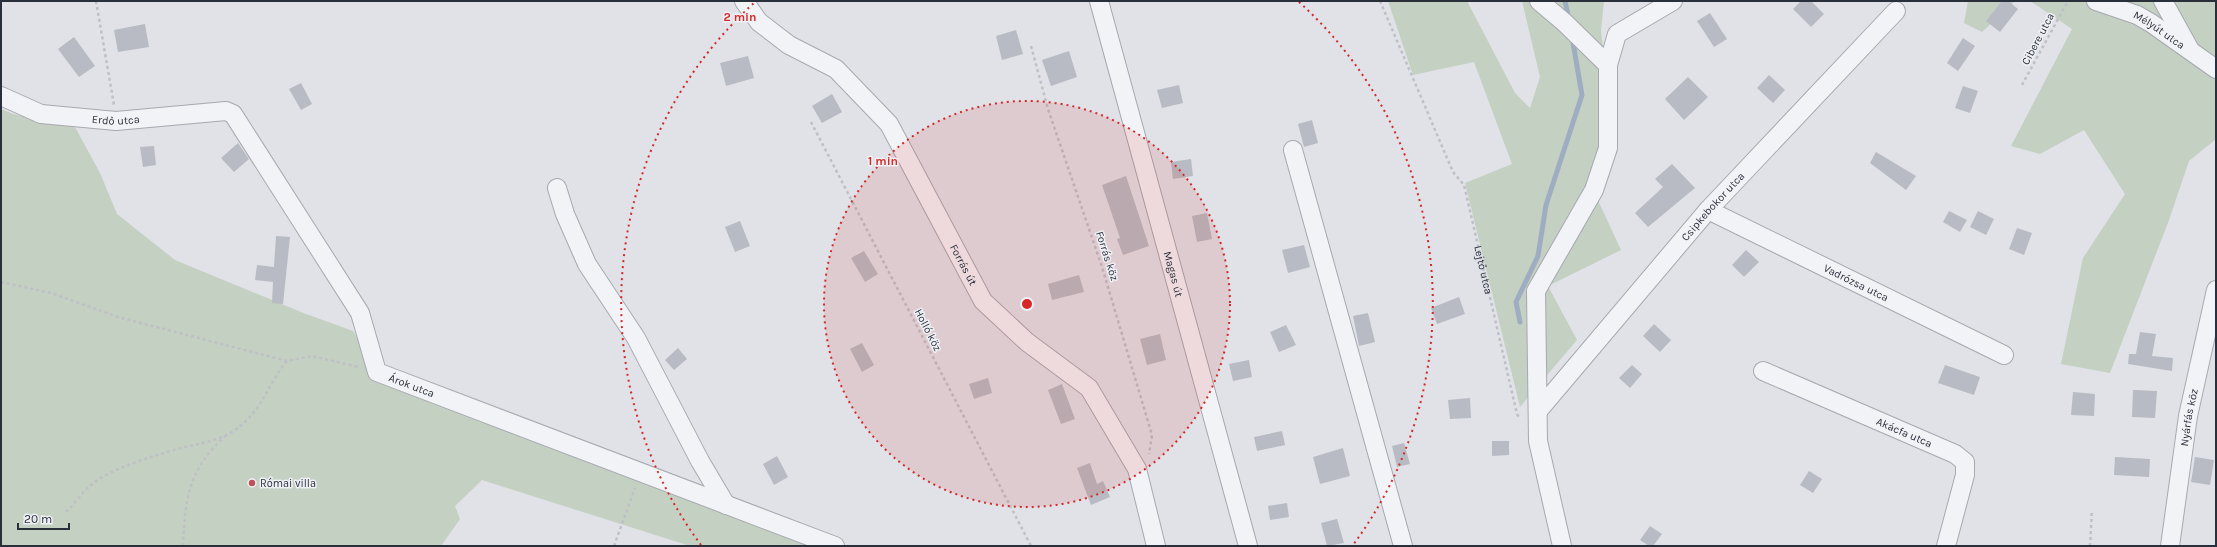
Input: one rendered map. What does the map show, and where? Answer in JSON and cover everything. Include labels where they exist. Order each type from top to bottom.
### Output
[{"type":"street","name":"Forrás út","points":[[744,1],[759,22],[788,45],[836,69],[889,124],[982,301],[1026,342],[1089,388],[1137,469],[1156,546]]},
{"type":"street","name":"Magas út","points":[[1099,1],[1248,546]]},
{"type":"street","points":[[1539,1],[1564,22],[1608,65]]},
{"type":"street","points":[[1562,546],[1538,441],[1536,291],[1594,190],[1608,148],[1608,65],[1617,34],[1673,1]]},
{"type":"street","name":"Mélyút utca","points":[[2096,1],[2137,15],[2167,34],[2192,54],[2216,69]]},
{"type":"street","points":[[2164,1],[2192,54]]},
{"type":"street","name":"Csipkebokor utca","points":[[1538,411],[1708,210],[1896,11]]},
{"type":"street","name":"Erdő utca","points":[[1,96],[41,114],[116,121],[226,111],[233,114]]},
{"type":"street","name":"Árok utca","points":[[233,114],[360,313],[377,372],[835,546]]},
{"type":"street","points":[[1293,150],[1403,546]]},
{"type":"street","points":[[557,188],[565,214],[587,264],[636,338],[700,461],[726,505]]},
{"type":"street","name":"Vadrózsa utca","points":[[1708,210],[2004,355]]},
{"type":"street","name":"Nyárfás köz","points":[[2170,546],[2188,416],[2216,290]]},
{"type":"street","name":"Akácfa utca","points":[[1763,371],[1955,454],[1965,462],[1965,475],[1946,546]]},
{"type":"path","points":[[96,1],[116,121]]},
{"type":"path","name":"Lejtő utca","points":[[1380,1],[1453,172],[1464,185],[1517,414],[1521,420]]},
{"type":"path","name":"Cibere utca","points":[[2022,85],[2068,1]]},
{"type":"path","name":"Forrás köz","points":[[1031,46],[1048,109],[1102,267],[1152,435],[1150,453],[1137,469]]},
{"type":"path","name":"Holló köz","points":[[810,122],[1032,546]]},
{"type":"path","points":[[1,282],[51,293],[118,317],[287,361],[312,356],[377,372]]},
{"type":"path","points":[[183,546],[187,503],[197,469],[214,446],[253,414],[262,402],[277,372],[287,361]]},
{"type":"path","points":[[66,512],[91,485],[104,476],[155,456],[214,441],[232,432]]},
{"type":"path","points":[[614,546],[640,472]]},
{"type":"path","points":[[2090,546],[2092,510]]},
{"type":"green space","points":[[1388,1],[1467,1],[1515,93],[1530,108],[1540,77],[1522,1],[1604,1],[1601,30],[1612,133],[1596,196],[1621,250],[1548,286],[1577,340],[1520,407],[1465,183],[1512,164],[1474,62],[1413,75]]},
{"type":"green space","points":[[1968,1],[2015,1],[1982,32],[1964,23]]},
{"type":"green space","points":[[2030,1],[2216,1],[2216,139],[2189,161],[2169,220],[2110,373],[2061,364],[2083,258],[2125,194],[2084,130],[2040,154],[2011,146],[2072,29]]},
{"type":"green space","points":[[1,109],[13,114],[75,127],[100,173],[117,214],[175,260],[306,314],[353,331],[377,372],[809,546],[690,546],[482,480],[455,506],[460,519],[441,546],[1,546]]},
{"type":"building","points":[[1801,1],[1811,1],[1824,14],[1811,27],[1793,9]]},
{"type":"building","points":[[2002,1],[2008,1],[2018,9],[2000,32],[1986,21]]},
{"type":"building","points":[[1710,13],[1727,39],[1714,47],[1697,21]]},
{"type":"building","points":[[145,24],[149,47],[118,52],[114,30]]},
{"type":"building","points":[[1016,30],[1023,54],[1002,60],[996,36]]},
{"type":"building","points":[[74,37],[95,66],[79,77],[58,49]]},
{"type":"building","points":[[1963,38],[1975,46],[1958,71],[1947,63]]},
{"type":"building","points":[[1069,51],[1077,77],[1051,86],[1042,60]]},
{"type":"building","points":[[748,56],[754,78],[726,86],[720,63]]},
{"type":"building","points":[[1769,75],[1785,90],[1773,103],[1757,88]]},
{"type":"building","points":[[1688,77],[1708,97],[1684,120],[1665,99]]},
{"type":"building","points":[[301,83],[312,104],[301,110],[289,89]]},
{"type":"building","points":[[1179,85],[1183,103],[1162,108],[1157,90]]},
{"type":"building","points":[[1963,86],[1978,91],[1970,113],[1955,108]]},
{"type":"building","points":[[832,94],[842,112],[822,123],[812,106]]},
{"type":"building","points":[[1312,120],[1318,143],[1304,147],[1298,124]]},
{"type":"building","points":[[238,143],[249,159],[234,172],[221,158]]},
{"type":"building","points":[[154,146],[156,165],[143,167],[140,147]]},
{"type":"building","points":[[1876,152],[1916,176],[1906,190],[1870,163]]},
{"type":"building","points":[[1191,159],[1193,176],[1173,179],[1171,162]]},
{"type":"building","points":[[1672,164],[1695,188],[1648,227],[1635,213],[1663,187],[1655,179]]},
{"type":"building","points":[[1126,176],[1149,246],[1123,255],[1117,239],[1120,238],[1102,185]]},
{"type":"building","points":[[1949,211],[1967,220],[1960,232],[1943,222]]},
{"type":"building","points":[[1978,211],[1994,219],[1986,235],[1970,227]]},
{"type":"building","points":[[1207,213],[1212,239],[1197,242],[1192,216]]},
{"type":"building","points":[[740,221],[750,246],[735,252],[725,227]]},
{"type":"building","points":[[2017,228],[2032,233],[2024,255],[2009,249]]},
{"type":"building","points":[[276,236],[290,237],[283,304],[272,303],[273,282],[255,280],[257,265],[274,267]]},
{"type":"building","points":[[1304,245],[1310,267],[1288,273],[1282,250]]},
{"type":"building","points":[[1746,250],[1759,262],[1744,277],[1732,265]]},
{"type":"building","points":[[864,251],[878,274],[865,282],[851,258]]},
{"type":"building","points":[[1079,275],[1084,292],[1052,300],[1048,284]]},
{"type":"building","points":[[1459,297],[1465,314],[1437,324],[1431,308]]},
{"type":"building","points":[[1368,313],[1375,342],[1359,346],[1353,316]]},
{"type":"building","points":[[1654,324],[1671,340],[1660,352],[1643,336]]},
{"type":"building","points":[[1286,325],[1296,345],[1279,352],[1270,332]]},
{"type":"building","points":[[2140,332],[2156,334],[2152,356],[2173,358],[2172,371],[2128,364],[2129,354],[2136,354]]},
{"type":"building","points":[[1160,334],[1166,360],[1147,365],[1140,339]]},
{"type":"building","points":[[862,343],[874,365],[862,372],[850,349]]},
{"type":"building","points":[[678,348],[687,359],[674,370],[665,360]]},
{"type":"building","points":[[1249,360],[1252,377],[1233,381],[1229,364]]},
{"type":"building","points":[[1632,365],[1642,374],[1630,388],[1619,378]]},
{"type":"building","points":[[1945,365],[1980,377],[1974,395],[1938,383]]},
{"type":"building","points":[[988,378],[992,393],[974,399],[969,384]]},
{"type":"building","points":[[1062,384],[1075,419],[1061,424],[1048,390]]},
{"type":"building","points":[[2133,390],[2157,391],[2155,418],[2132,417]]},
{"type":"building","points":[[2073,392],[2095,394],[2094,416],[2071,415]]},
{"type":"building","points":[[1470,398],[1471,418],[1450,419],[1448,400]]},
{"type":"building","points":[[1282,431],[1285,445],[1257,451],[1254,437]]},
{"type":"building","points":[[1492,441],[1509,441],[1509,455],[1492,456]]},
{"type":"building","points":[[1404,443],[1410,464],[1397,467],[1392,446]]},
{"type":"building","points":[[1343,448],[1350,476],[1320,484],[1313,457]]},
{"type":"building","points":[[777,456],[788,477],[774,485],[763,464]]},
{"type":"building","points":[[2115,457],[2150,459],[2149,477],[2114,475]]},
{"type":"building","points":[[2195,457],[2214,460],[2210,485],[2191,482]]},
{"type":"building","points":[[1090,463],[1097,484],[1103,481],[1110,497],[1091,505],[1077,468]]},
{"type":"building","points":[[1809,471],[1822,479],[1813,493],[1800,485]]},
{"type":"building","points":[[1287,503],[1289,517],[1270,520],[1268,506]]},
{"type":"building","points":[[1337,519],[1344,543],[1327,546],[1321,523]]},
{"type":"building","points":[[1650,526],[1662,534],[1653,546],[1649,546],[1640,540]]},
{"type":"waterway","points":[[1565,1],[1569,20]]},
{"type":"waterway","points":[[1520,322],[1516,302],[1538,256],[1546,205],[1582,95],[1572,37]]},
{"type":"place","name":"Római villa","points":[[252,483]]}]
